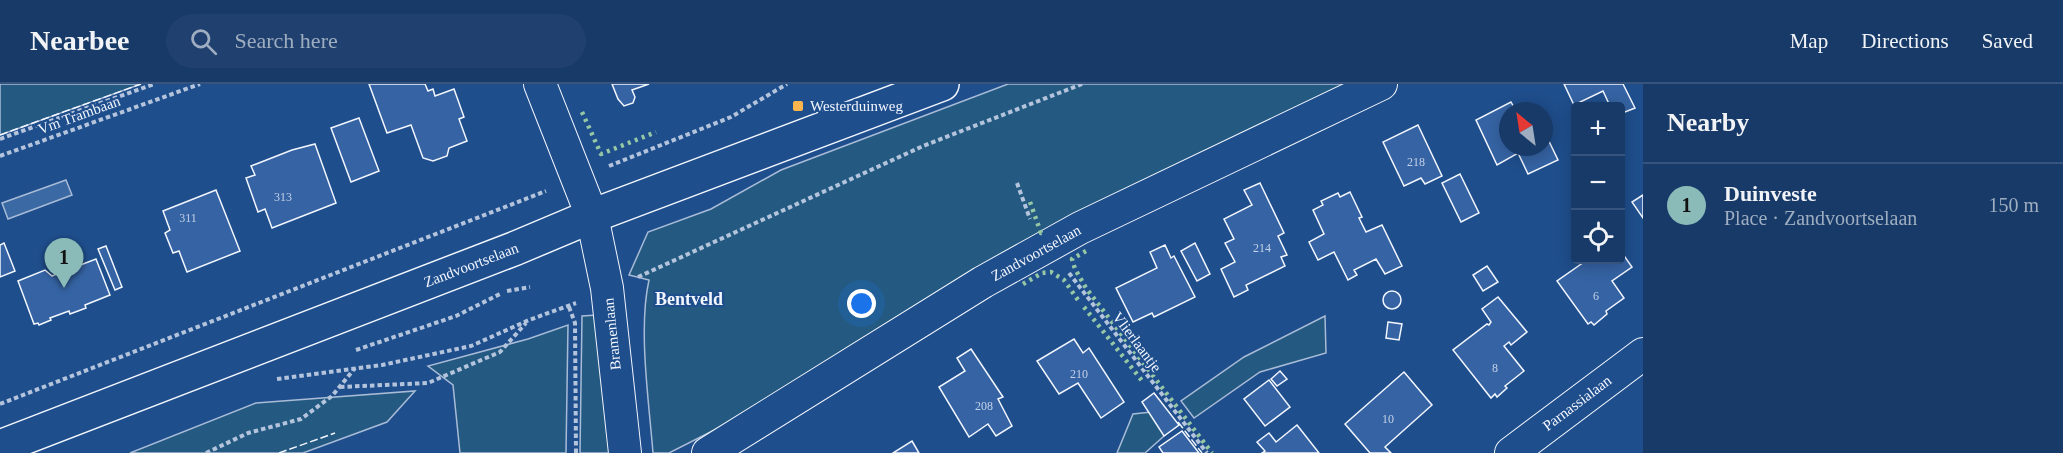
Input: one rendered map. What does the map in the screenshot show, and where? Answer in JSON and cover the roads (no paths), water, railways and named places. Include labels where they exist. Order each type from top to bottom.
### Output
[{"type":"main road","name":"Zandvoortselaan","points":[[0,447],[516,248],[592,216],[942,84]]},
{"type":"street","points":[[540,84],[592,216]]},
{"type":"street","name":"Zandvoortselaan","points":[[708,453],[983,282],[1080,228],[1381,84]]},
{"type":"street","name":"Bramenlaan","points":[[592,216],[607,288],[625,453]]},
{"type":"street","name":"Parnassialaan","points":[[1511,453],[1643,354]]},
{"type":"place","name":"Westerduinweg","points":[[798,106]]},
{"type":"place","name":"Duinveste","points":[[64,288]]},
{"type":"district","name":"Bentveld","points":[[689,299]]}]
